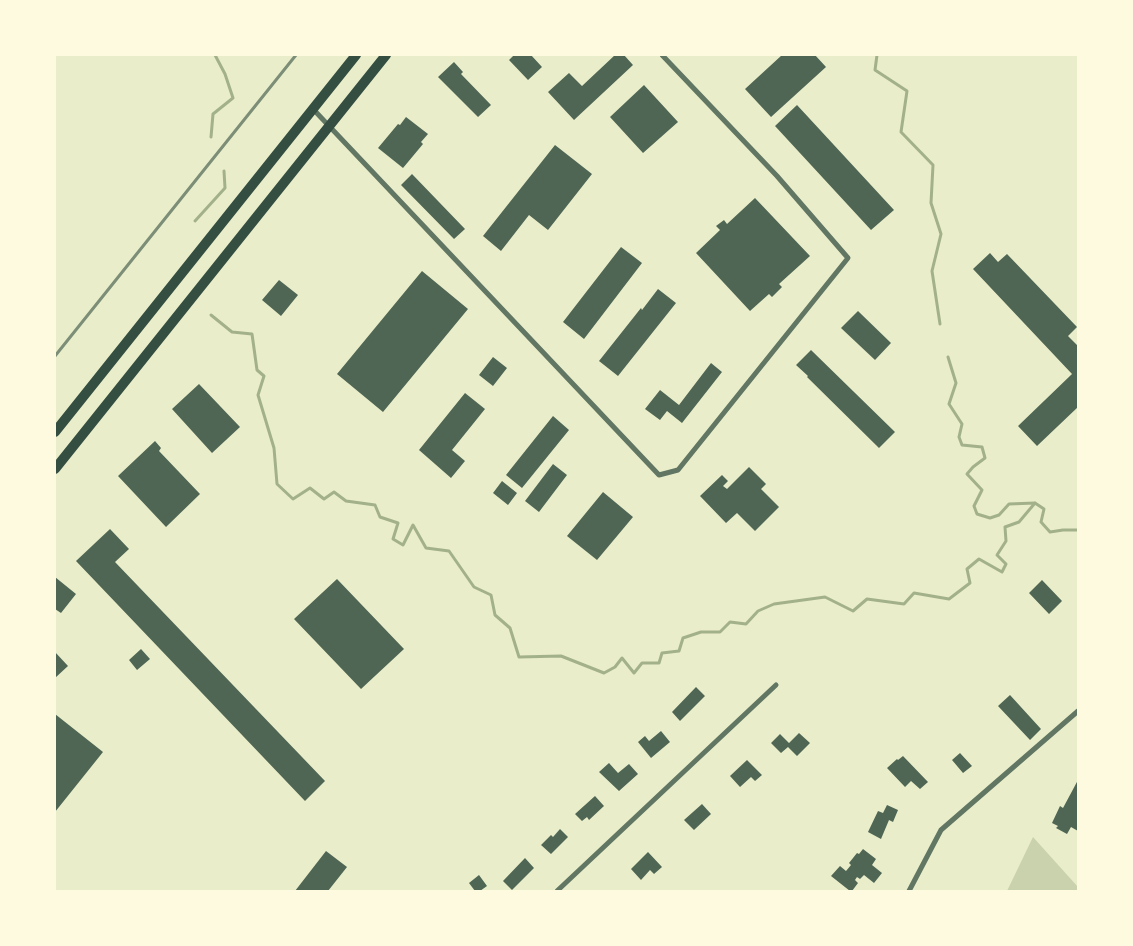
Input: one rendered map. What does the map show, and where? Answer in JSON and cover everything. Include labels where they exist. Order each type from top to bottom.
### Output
[{"type":"highway","points":[[55,432],[356,55]]},
{"type":"highway","points":[[55,469],[386,55]]},
{"type":"street","points":[[313,109],[659,475],[678,470],[848,258],[776,176],[662,55]]},
{"type":"street","points":[[557,891],[776,685]]},
{"type":"street","points":[[910,891],[941,830],[1078,711]]},
{"type":"green space","points":[[1033,837],[1078,887],[1078,891],[1007,891]]},
{"type":"building","points":[[514,55],[531,55],[542,67],[528,80],[509,60]]},
{"type":"building","points":[[615,55],[624,55],[633,65],[574,120],[548,92],[569,73],[582,86]]},
{"type":"building","points":[[782,55],[815,55],[826,67],[771,117],[745,89]]},
{"type":"building","points":[[454,62],[463,72],[461,74],[491,105],[478,117],[438,77]]},
{"type":"building","points":[[644,85],[678,122],[643,153],[610,117]]},
{"type":"building","points":[[797,105],[894,210],[871,230],[775,126]]},
{"type":"building","points":[[406,117],[428,134],[421,142],[423,144],[403,168],[378,148]]},
{"type":"building","points":[[555,145],[592,174],[548,230],[529,215],[501,251],[483,236]]},
{"type":"building","points":[[412,174],[465,229],[454,239],[401,185]]},
{"type":"building","points":[[755,198],[810,256],[779,284],[782,287],[772,297],[769,294],[750,311],[696,253],[720,230],[716,226],[724,220],[727,224]]},
{"type":"building","points":[[621,247],[642,263],[584,339],[563,322]]},
{"type":"building","points":[[990,253],[998,262],[1007,254],[1077,327],[1068,336],[1078,346],[1078,407],[1037,446],[1018,426],[1072,374],[973,269]]},
{"type":"building","points":[[422,271],[468,309],[383,412],[337,374]]},
{"type":"building","points":[[279,280],[298,295],[281,316],[262,300]]},
{"type":"building","points":[[658,289],[676,303],[618,376],[599,361]]},
{"type":"building","points":[[858,311],[891,343],[875,360],[841,328]]},
{"type":"building","points":[[811,350],[895,432],[879,448],[796,365]]},
{"type":"building","points":[[493,357],[507,368],[493,386],[479,375]]},
{"type":"building","points":[[711,363],[722,372],[682,423],[667,411],[660,420],[645,409],[660,390],[679,405]]},
{"type":"building","points":[[199,384],[240,427],[212,453],[172,409]]},
{"type":"building","points":[[465,393],[485,409],[452,450],[465,461],[451,478],[419,450]]},
{"type":"building","points":[[553,416],[569,430],[522,488],[506,475]]},
{"type":"building","points":[[155,441],[161,448],[159,451],[200,494],[166,527],[118,476]]},
{"type":"building","points":[[553,464],[567,475],[539,512],[525,501]]},
{"type":"building","points":[[749,467],[766,484],[761,489],[779,507],[755,531],[737,513],[726,523],[700,496],[722,475],[728,481],[723,486],[727,489]]},
{"type":"building","points":[[502,481],[517,493],[508,505],[493,493]]},
{"type":"building","points":[[603,492],[633,517],[597,560],[567,536]]},
{"type":"building","points":[[110,529],[129,549],[115,562],[325,781],[305,801],[76,561]]},
{"type":"building","points":[[55,577],[76,594],[61,613],[55,609]]},
{"type":"building","points":[[337,579],[404,649],[361,689],[294,619]]},
{"type":"building","points":[[1042,580],[1062,601],[1049,614],[1029,593]]},
{"type":"building","points":[[141,649],[150,659],[137,670],[129,660]]},
{"type":"building","points":[[55,652],[68,666],[55,678]]},
{"type":"building","points":[[696,687],[705,696],[680,721],[672,712]]},
{"type":"building","points":[[1010,695],[1041,729],[1030,740],[998,706]]},
{"type":"building","points":[[55,714],[103,752],[55,812]]},
{"type":"building","points":[[661,731],[670,742],[651,758],[638,742],[645,736],[649,741]]},
{"type":"building","points":[[799,733],[810,743],[797,756],[788,747],[781,753],[771,743],[780,734],[789,743]]},
{"type":"building","points":[[960,753],[972,766],[963,773],[952,760]]},
{"type":"building","points":[[903,756],[928,782],[920,789],[911,781],[905,787],[887,768]]},
{"type":"building","points":[[747,760],[762,775],[755,781],[751,777],[740,787],[730,776]]},
{"type":"building","points":[[609,763],[618,773],[629,764],[638,774],[619,791],[599,772]]},
{"type":"building","points":[[1078,780],[1078,831],[1071,827],[1067,834],[1056,828],[1058,826],[1052,823],[1060,806],[1063,808]]},
{"type":"building","points":[[595,796],[604,806],[589,820],[587,817],[582,821],[575,814]]},
{"type":"building","points":[[702,804],[711,814],[694,830],[684,820]]},
{"type":"building","points":[[887,805],[898,810],[893,822],[889,820],[881,839],[868,832],[878,811],[883,813]]},
{"type":"building","points":[[560,829],[568,837],[551,854],[541,845],[551,835],[553,837]]},
{"type":"building","points":[[863,849],[876,859],[872,865],[882,873],[874,883],[864,875],[860,879],[857,877],[855,880],[858,883],[850,891],[831,876],[840,866],[846,871],[851,865],[849,863]]},
{"type":"building","points":[[326,851],[347,867],[328,891],[295,891]]},
{"type":"building","points":[[648,852],[662,867],[654,874],[650,870],[641,880],[631,869]]},
{"type":"building","points":[[525,858],[534,868],[512,890],[503,881]]},
{"type":"building","points":[[479,875],[487,886],[480,891],[475,891],[469,883]]},
{"type":"waterway","points":[[211,137],[213,114],[233,98],[225,74],[215,55]]},
{"type":"waterway","points":[[877,55],[875,70],[907,91],[901,132],[933,165],[931,203],[941,234],[932,271],[940,324]]},
{"type":"waterway","points":[[195,221],[225,188],[224,171]]},
{"type":"waterway","points":[[211,315],[232,332],[252,334],[257,370],[264,376],[258,395],[274,448],[277,484],[293,499],[310,488],[324,499],[334,492],[346,501],[375,505],[380,517],[398,523],[393,539],[403,545],[413,525],[426,548],[449,551],[474,587],[491,595],[495,615],[510,628],[519,657],[561,656],[604,673],[615,667],[622,658],[634,673],[642,663],[659,663],[662,653],[679,651],[683,638],[701,632],[720,632],[730,622],[746,624],[758,611],[774,604],[825,597],[853,611],[867,599],[904,604],[914,593],[949,599],[970,583],[967,569],[979,559],[1002,572],[1006,564],[997,555],[1006,541],[1005,527],[1019,522],[1035,503]]},
{"type":"waterway","points":[[948,357],[956,383],[949,404],[962,424],[959,437],[962,445],[982,447],[985,458],[967,474],[982,490],[974,506],[977,514],[990,518],[999,515],[1009,504],[1035,503]]},
{"type":"waterway","points":[[1035,503],[1044,509],[1041,522],[1050,532],[1078,530]]},
{"type":"railway","points":[[55,356],[296,55]]}]
